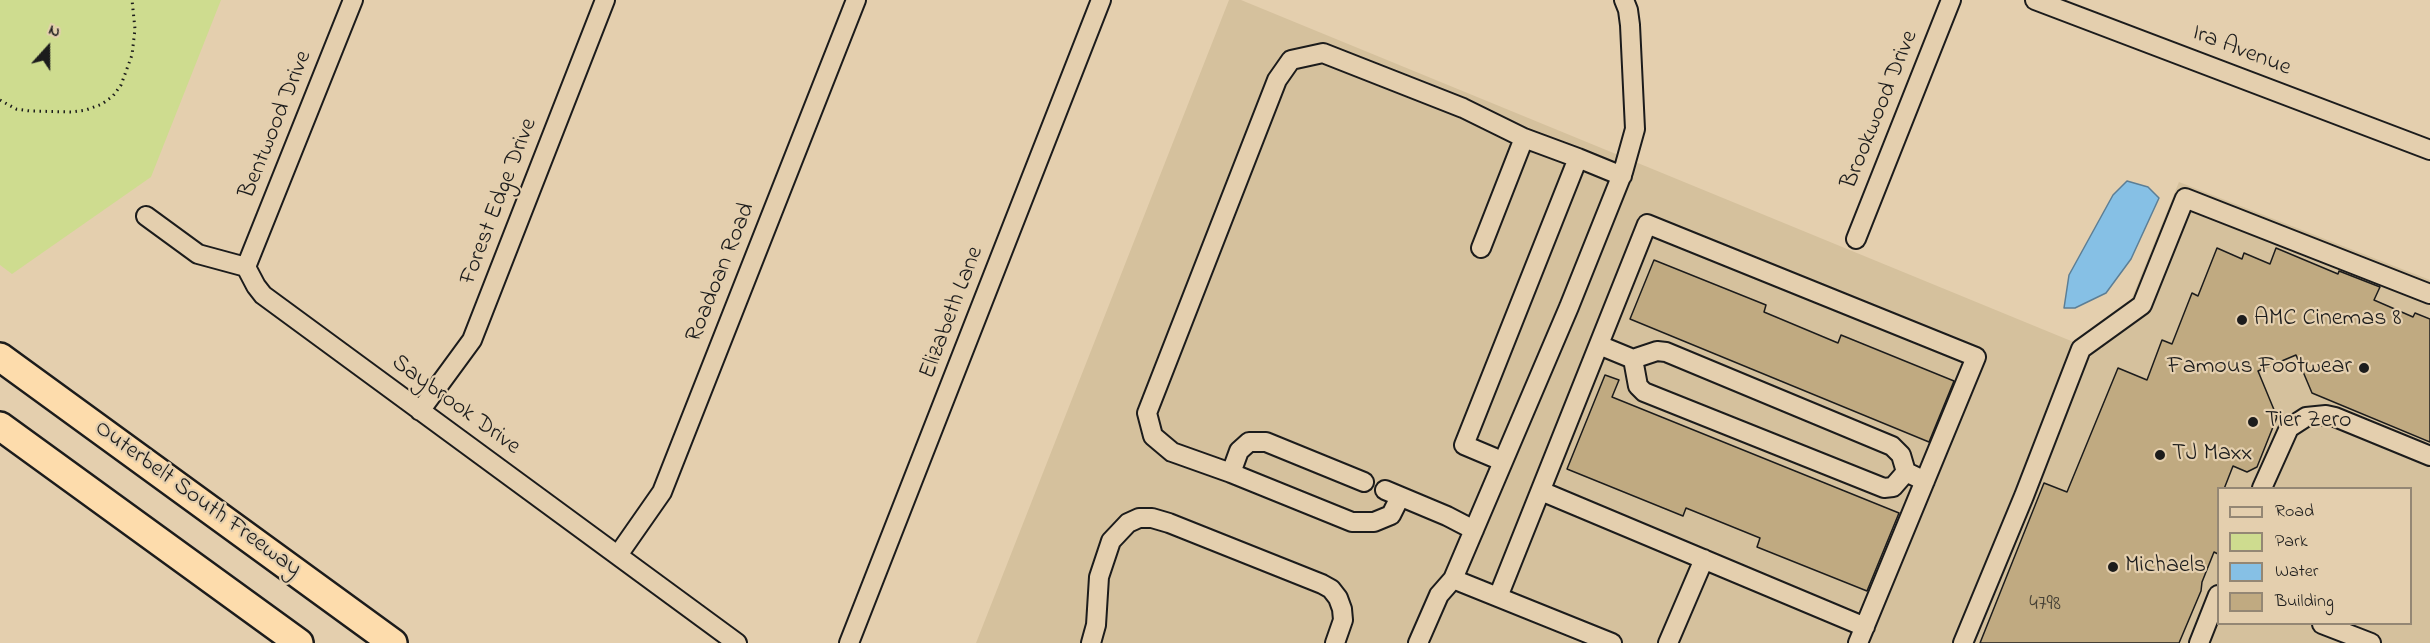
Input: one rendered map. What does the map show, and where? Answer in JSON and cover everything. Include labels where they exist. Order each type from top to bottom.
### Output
[{"type":"highway","name":"Outerbelt South Freeway","points":[[0,357],[393,643]]},
{"type":"highway","points":[[0,426],[299,643]]},
{"type":"street","name":"Bentwood Drive","points":[[246,267],[353,0]]},
{"type":"street","name":"Forest Edge Drive","points":[[420,411],[472,340],[605,0]]},
{"type":"street","name":"Roadoan Road","points":[[618,555],[662,492],[856,0]]},
{"type":"street","name":"Elizabeth Lane","points":[[849,643],[1101,0]]},
{"type":"street","points":[[1418,643],[1439,595],[1453,579],[1622,176],[1635,129],[1630,25],[1624,0]]},
{"type":"street","name":"Brookwood Drive","points":[[1856,238],[1951,0]]},
{"type":"street","name":"Ira Avenue","points":[[2035,0],[2430,150]]},
{"type":"street","points":[[1474,530],[1392,493],[1391,515],[1374,522],[1352,522],[1172,452],[1153,436],[1147,413],[1277,80],[1291,60],[1323,52],[1463,108],[1524,138],[1622,176]]},
{"type":"street","points":[[1481,248],[1524,138]]},
{"type":"street","points":[[1502,461],[1464,445],[1578,158]]},
{"type":"street","points":[[1963,643],[2024,496],[2081,349],[2142,304],[2185,198],[2430,294]]},
{"type":"street","points":[[146,216],[198,254],[246,267]]},
{"type":"street","points":[[1498,597],[1647,224],[1976,357],[1861,635],[1704,559],[1541,491]]},
{"type":"street","name":"Saybrook Drive","points":[[246,267],[263,296],[737,643]]},
{"type":"street","points":[[1599,345],[1633,359],[1657,351],[1666,352],[1892,446],[1901,455],[1906,472],[1926,481]]},
{"type":"street","points":[[1633,359],[1638,386],[1644,392],[1884,488],[1893,487],[1906,472]]},
{"type":"street","points":[[2263,487],[2289,428],[2306,417],[2335,417],[2430,456]]},
{"type":"street","points":[[1231,474],[1239,451],[1250,442],[1266,442],[1365,482]]},
{"type":"street","points":[[1091,643],[1096,625],[1099,577],[1111,542],[1128,522],[1139,518],[1152,518],[1169,523],[1322,584],[1338,598],[1342,609],[1343,620],[1335,643]]},
{"type":"street","points":[[1668,643],[1704,559]]},
{"type":"street","points":[[1453,579],[1612,643]]},
{"type":"street","points":[[2199,643],[2217,598]]},
{"type":"street","points":[[2325,625],[2370,643]]},
{"type":"path","points":[[0,100],[16,108],[30,111],[72,112],[94,107],[113,96],[121,85],[132,55],[135,29],[132,0]]},
{"type":"shaded area","points":[[1229,0],[1241,0],[2076,343],[2131,300],[2179,182],[2430,280],[2430,643],[976,643]]},
{"type":"green space","points":[[0,0],[221,0],[151,177],[12,274],[0,265]]},
{"type":"water","points":[[2127,181],[2148,187],[2159,198],[2131,259],[2106,293],[2075,308],[2064,308],[2069,275],[2113,195]]},
{"type":"building","points":[[2217,248],[2242,259],[2244,253],[2270,264],[2276,248],[2338,274],[2339,271],[2380,287],[2374,300],[2413,317],[2415,313],[2430,319],[2430,442],[2312,393],[2296,355],[2258,371],[2277,417],[2257,467],[2247,472],[2233,466],[2225,487],[2217,487],[2217,554],[2214,552],[2202,582],[2201,591],[2179,643],[1980,643],[2044,483],[2067,492],[2118,368],[2147,380],[2162,340],[2172,344],[2192,293],[2198,296]]},
{"type":"building","points":[[1654,260],[1766,305],[1764,312],[1838,343],[1841,335],[1954,381],[1929,442],[1630,319]]},
{"type":"building","points":[[1605,375],[1619,380],[1612,397],[1899,513],[1867,591],[1757,547],[1760,538],[1686,508],[1683,516],[1567,469]]},
{"type":"place","name":"AMC Cinemas 8","points":[[2242,320]]},
{"type":"place","name":"Famous Footwear","points":[[2364,368]]},
{"type":"place","name":"Tier Zero","points":[[2253,422]]},
{"type":"place","name":"TJ Maxx","points":[[2160,455]]},
{"type":"place","name":"Michaels","points":[[2113,567]]}]
